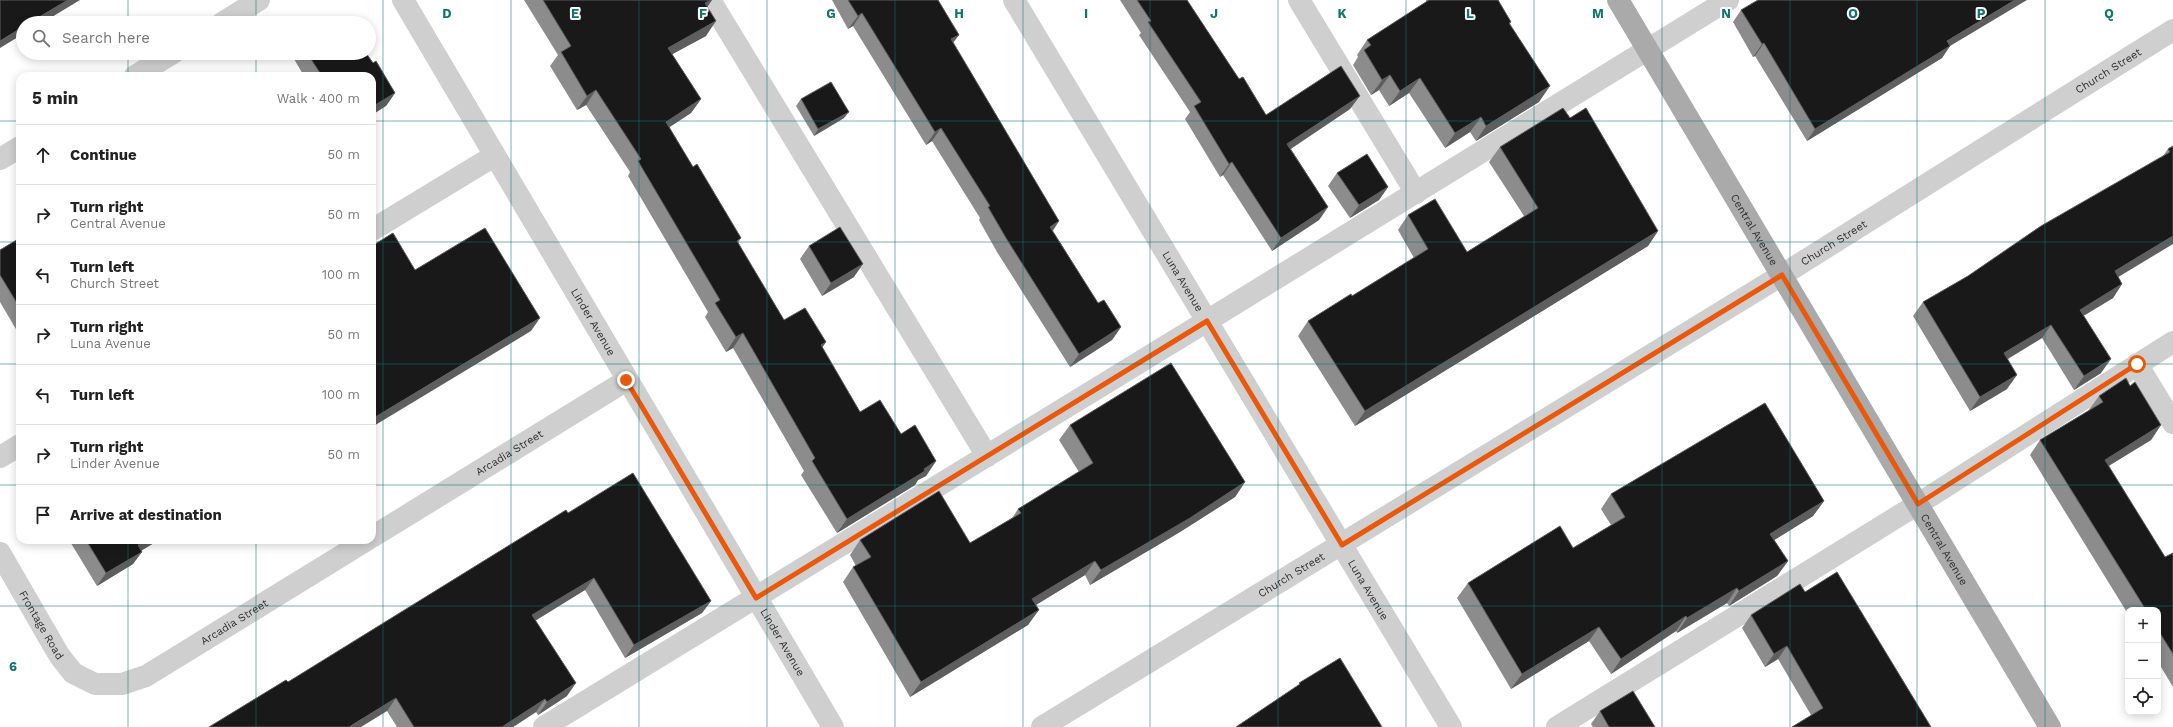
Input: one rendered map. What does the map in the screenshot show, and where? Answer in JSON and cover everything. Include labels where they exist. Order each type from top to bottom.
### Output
[{"type":"main road","name":"Central Avenue","points":[[1618,0],[2050,727]]},
{"type":"street","points":[[233,16],[259,0]]},
{"type":"street","name":"Linder Avenue","points":[[403,0],[626,380],[833,727]]},
{"type":"street","points":[[710,0],[987,456]]},
{"type":"street","name":"Luna Avenue","points":[[1014,0],[1451,727]]},
{"type":"street","points":[[1299,0],[1416,193]]},
{"type":"street","points":[[544,727],[1416,193],[1728,0]]},
{"type":"street","name":"Church Street","points":[[1042,727],[1782,275],[2173,30]]},
{"type":"street","points":[[142,72],[161,60]]},
{"type":"street","points":[[0,159],[16,149]]},
{"type":"street","points":[[376,228],[494,156]]},
{"type":"street","points":[[1557,727],[1918,504],[2173,342]]},
{"type":"street","points":[[2137,364],[2173,423]]},
{"type":"street","name":"Arcadia Street","points":[[376,535],[626,380]]},
{"type":"street","points":[[0,458],[16,448]]},
{"type":"street","name":"Arcadia Street","points":[[95,684],[122,684],[146,676],[360,544]]},
{"type":"street","name":"Frontage Road","points":[[0,553],[59,655],[73,673],[95,684]]},
{"type":"building","points":[[0,0],[68,0],[41,16],[16,16],[16,31],[0,41]]},
{"type":"building","points":[[543,0],[711,0],[705,3],[716,21],[668,48],[701,99],[666,122],[693,167],[697,164],[741,238],[737,241],[784,320],[805,308],[826,342],[821,345],[860,412],[880,400],[901,434],[915,425],[936,461],[924,469],[925,471],[847,519],[812,461],[815,458],[743,333],[736,337],[715,303],[720,300],[638,161],[641,159],[596,90],[587,96],[561,52],[571,46]]},
{"type":"building","points":[[848,0],[938,0],[959,35],[951,39],[1059,221],[1050,227],[1098,303],[1104,300],[1121,327],[1079,354],[1006,238],[988,207],[990,206],[941,128],[935,132],[862,13],[858,16]]},
{"type":"building","points":[[1137,0],[1187,0],[1239,79],[1243,77],[1266,115],[1341,66],[1360,96],[1287,144],[1328,207],[1281,238],[1232,162],[1229,164],[1194,106],[1201,102],[1148,22],[1151,21]]},
{"type":"building","points":[[1429,0],[1498,0],[1511,22],[1509,23],[1550,86],[1486,126],[1481,117],[1455,133],[1420,78],[1400,91],[1390,75],[1382,80],[1364,50],[1371,45],[1367,40]]},
{"type":"building","points":[[1758,0],[2015,0],[1947,41],[1950,46],[1815,129],[1764,43],[1762,44],[1741,10]]},
{"type":"building","points":[[312,60],[371,60],[373,63],[376,61],[395,93],[376,105],[376,72],[319,72]]},
{"type":"building","points":[[831,82],[849,112],[818,129],[801,99]]},
{"type":"building","points":[[1563,108],[1570,118],[1586,108],[1658,231],[1365,411],[1308,321],[1351,294],[1352,296],[1428,249],[1408,215],[1435,199],[1467,252],[1538,208],[1500,147]]},
{"type":"building","points":[[2173,146],[2173,236],[2115,271],[2122,284],[2080,310],[2111,359],[2084,376],[2051,325],[2004,353],[2017,375],[1980,397],[1923,302],[1968,276],[2041,226],[2170,152],[2168,149]]},
{"type":"building","points":[[1367,154],[1388,187],[1359,205],[1337,173]]},
{"type":"building","points":[[840,227],[863,264],[831,283],[809,246]]},
{"type":"building","points":[[485,228],[540,318],[376,417],[376,244],[393,233],[415,270]]},
{"type":"building","points":[[16,240],[16,301],[0,275],[0,250]]},
{"type":"building","points":[[1171,363],[1245,482],[1190,518],[1101,570],[1095,561],[1032,599],[1039,610],[921,682],[853,567],[871,557],[860,540],[939,491],[970,543],[1021,513],[1018,509],[1093,463],[1070,425]]},
{"type":"building","points":[[2126,378],[2130,386],[2135,382],[2161,425],[2105,460],[2165,557],[2173,553],[2173,654],[2161,635],[2161,607],[2144,607],[2040,440],[2103,402],[2099,396]]},
{"type":"building","points":[[1765,403],[1824,501],[1770,534],[1788,561],[1739,591],[1737,588],[1687,618],[1686,616],[1621,659],[1599,627],[1522,674],[1468,583],[1560,526],[1573,548],[1625,517],[1611,494]]},
{"type":"building","points":[[633,473],[711,601],[634,645],[594,578],[532,615],[576,683],[547,702],[545,699],[502,727],[414,727],[396,698],[349,727],[209,727],[286,680],[288,682],[566,510],[568,513]]},
{"type":"building","points":[[88,544],[140,544],[138,545],[142,552],[106,573]]},
{"type":"building","points":[[1837,572],[1931,727],[1792,727],[1823,708],[1787,646],[1774,654],[1751,615],[1800,584],[1805,592]]},
{"type":"building","points":[[1340,658],[1382,727],[1236,727],[1300,684],[1299,683]]},
{"type":"building","points":[[1633,691],[1655,727],[1609,727],[1600,711]]},
{"type":"route","points":[[626,380],[756,598],[1207,321],[1342,545],[1782,275],[1918,504],[2137,364]]}]
